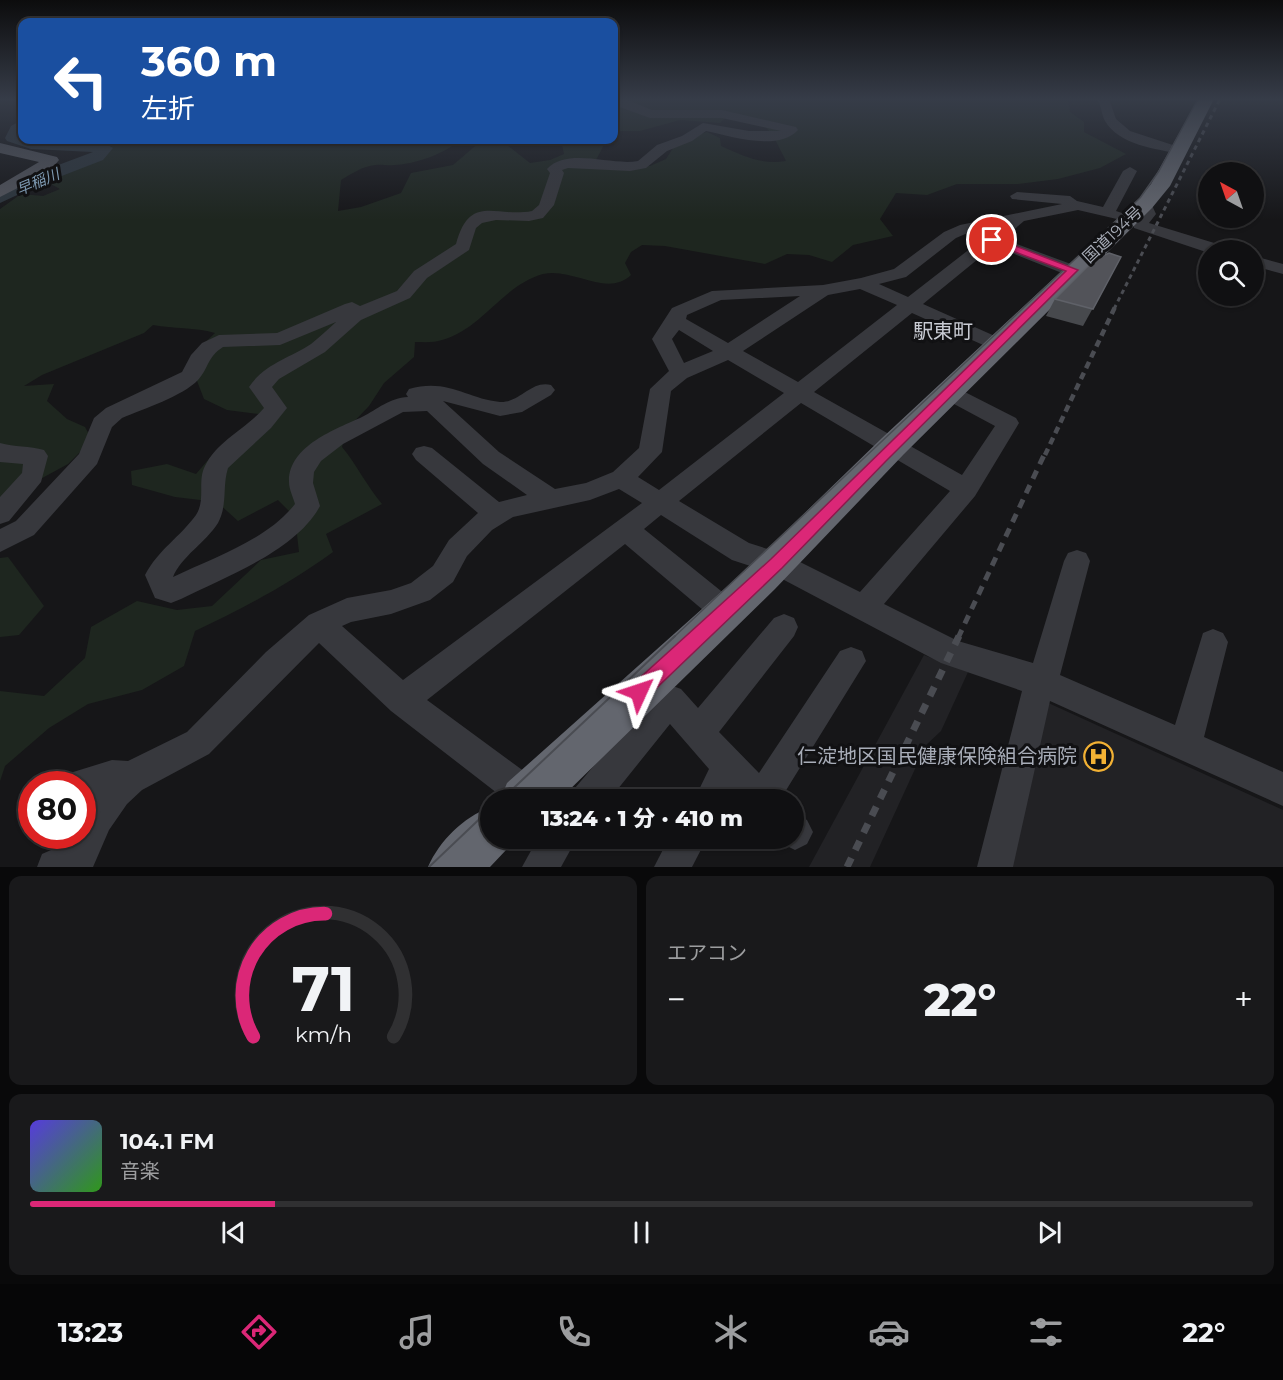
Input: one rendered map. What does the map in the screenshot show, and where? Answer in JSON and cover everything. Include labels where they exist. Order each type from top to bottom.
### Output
[{"type":"highway","name":"国道194号","points":[[535,789],[777,563],[893,446],[1160,186],[1186,139]]},
{"type":"highway","points":[[454,867],[480,842]]},
{"type":"main road","points":[[0,148],[51,160],[43,168],[0,192]]},
{"type":"street","points":[[0,541],[25,528],[89,458],[102,423],[114,413],[168,389],[190,376],[198,359],[209,347],[230,339],[268,341],[291,336],[336,314],[375,302],[406,286],[463,248],[467,241],[467,228],[473,221],[490,215],[522,217],[538,214],[544,209],[556,173],[554,170],[563,164],[576,162],[626,167],[641,165],[651,160],[662,148],[688,139]]},
{"type":"street","points":[[1139,139],[1181,150]]},
{"type":"street","points":[[1126,219],[1130,171]]},
{"type":"street","points":[[1017,196],[1077,200],[1091,207],[1198,243]]},
{"type":"street","points":[[680,373],[666,351],[662,339],[676,321],[679,312],[718,295],[823,290],[861,283],[900,273],[950,235],[966,228],[1078,205],[1091,207]]},
{"type":"street","points":[[402,700],[661,502],[798,391],[1019,218]]},
{"type":"street","points":[[992,240],[1073,270]]},
{"type":"street","points":[[1264,264],[1283,269]]},
{"type":"street","points":[[861,283],[999,345]]},
{"type":"street","points":[[406,286],[404,294],[354,316],[318,348],[272,374],[261,387],[276,408],[269,419],[220,461],[213,472],[214,504],[196,534],[164,566],[159,575],[165,590],[171,591],[268,540],[302,517],[308,506],[301,483],[302,471],[313,455],[335,438],[372,421],[398,405],[406,397],[448,390],[500,409],[514,407],[544,390]]},
{"type":"street","points":[[70,864],[115,792],[130,777],[198,743],[277,662],[319,624],[346,610],[391,602],[420,592],[443,574],[458,548],[483,524],[507,509],[549,498],[590,491],[621,478],[650,452],[661,389],[668,381],[680,373],[728,352],[823,290]]},
{"type":"street","points":[[676,321],[966,489]]},
{"type":"street","points":[[873,611],[966,489],[1008,423],[948,392]]},
{"type":"street","points":[[398,405],[432,403],[491,458],[549,498]]},
{"type":"street","points":[[0,451],[1,454],[12,456],[36,456],[33,476],[0,514]]},
{"type":"street","points":[[424,454],[497,515]]},
{"type":"street","points":[[621,478],[741,552],[777,563],[951,653],[1039,683],[1283,789]]},
{"type":"street","points":[[625,529],[726,612]]},
{"type":"street","points":[[995,867],[1034,699],[1077,561]]},
{"type":"street","points":[[361,592],[374,595],[420,592]]},
{"type":"street","points":[[319,624],[402,700],[516,789]]},
{"type":"street","points":[[698,733],[783,627]]},
{"type":"street","points":[[1186,745],[1213,642]]},
{"type":"street","points":[[768,789],[851,661]]},
{"type":"street","points":[[597,787],[670,700],[751,789]]},
{"type":"street","points":[[582,745],[597,787]]},
{"type":"street","points":[[717,789],[729,767]]},
{"type":"street","points":[[96,781],[112,777],[130,777]]},
{"type":"street","points":[[540,867],[552,849]]},
{"type":"street","points":[[672,867],[682,849]]},
{"type":"shaded area","points":[[685,139],[720,139],[721,146],[745,156],[769,162],[786,161],[775,139],[1098,139],[1126,154],[1100,168],[1058,179],[1018,184],[957,184],[927,195],[896,193],[880,219],[893,236],[853,245],[832,262],[809,255],[787,254],[765,264],[665,246],[642,245],[631,252],[625,263],[631,275],[622,281],[611,284],[566,274],[543,274],[516,287],[469,327],[456,334],[436,342],[415,342],[414,357],[384,383],[369,406],[347,429],[342,447],[382,504],[326,534],[333,552],[300,575],[195,631],[184,666],[142,690],[88,704],[49,728],[5,766],[0,781],[0,691],[44,696],[85,658],[91,627],[137,601],[177,610],[212,606],[261,560],[299,552],[295,517],[278,500],[238,521],[217,502],[175,497],[132,485],[131,471],[167,464],[196,474],[214,453],[259,414],[227,410],[204,399],[192,368],[198,349],[215,333],[207,331],[153,325],[144,333],[42,375],[24,386],[54,384],[47,401],[67,419],[85,427],[92,440],[68,464],[0,501],[0,209],[21,194],[43,196],[60,189],[49,183],[115,144],[454,144],[438,154],[420,160],[371,166],[349,175],[341,180],[338,211],[361,207],[401,193],[411,173],[453,165],[478,144],[506,144],[530,163],[550,160],[564,154],[560,144],[604,144],[596,160],[610,166],[650,166],[666,159],[677,142]]},
{"type":"shaded area","points":[[8,557],[44,606],[19,635],[0,637],[0,558]]},
{"type":"shaded area","points":[[924,655],[968,672],[941,731],[926,745],[870,867],[809,867]]},
{"type":"shaded area","name":"仁淀地区国民健康保険組合病院","points":[[1044,701],[1283,810],[1283,867],[1009,867]]},
{"type":"building","points":[[1109,253],[1121,257],[1093,309],[1055,299],[1094,260]]},
{"type":"waterway","name":"早稲川","points":[[0,198],[35,180],[97,157],[105,148],[31,144]]},
{"type":"tram line","points":[[673,638],[1140,198],[1159,171],[1176,139]]},
{"type":"tram line","points":[[513,789],[675,636]]},
{"type":"tram line","points":[[429,867],[480,819]]},
{"type":"railway","points":[[1115,307],[1200,139]]},
{"type":"railway","points":[[1045,455],[1115,307]]},
{"type":"railway","points":[[958,638],[1045,453]]},
{"type":"railway","points":[[847,867],[959,636]]},
{"type":"place","name":"仁淀地区国民健康保険組合病院","points":[[1098,756]]},
{"type":"district","name":"駅東町","points":[[943,331]]},
{"type":"route","points":[[639,692],[777,563],[881,457],[999,345],[1073,270],[992,240]]}]
